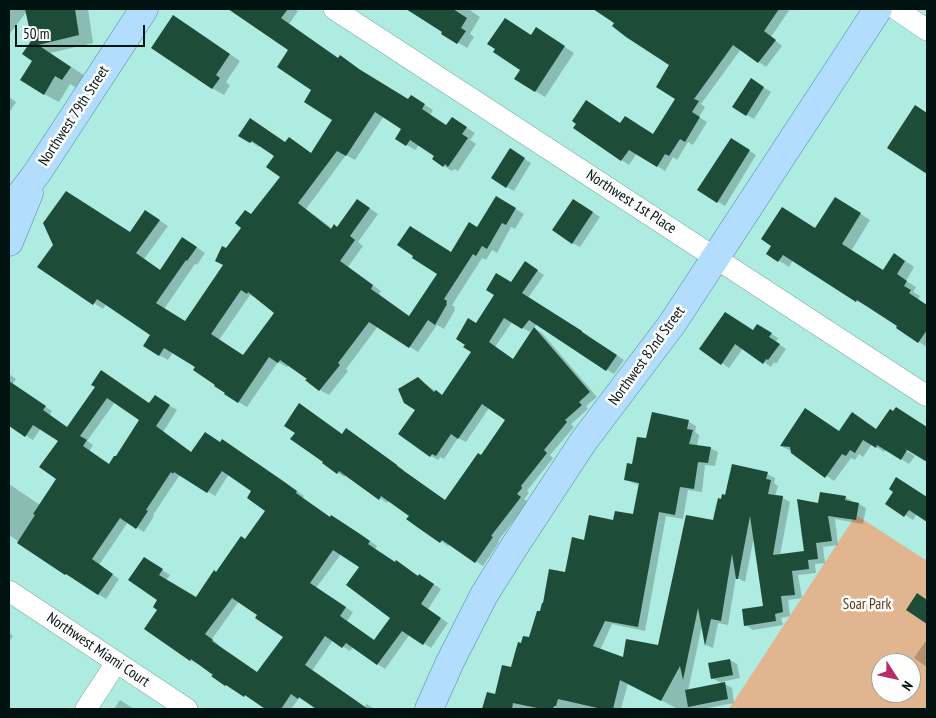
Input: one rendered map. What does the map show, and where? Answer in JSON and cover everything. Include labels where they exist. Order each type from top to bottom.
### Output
[{"type":"main road","name":"Northwest 79th Street","points":[[9,210],[37,173],[144,9]]},
{"type":"main road","name":"Northwest 82nd Street","points":[[428,709],[481,602],[514,547],[583,442],[658,344],[878,9]]},
{"type":"main road","name":"Northwest 79th Street","points":[[9,242],[37,173]]},
{"type":"street","name":"Northwest 1st Place","points":[[334,9],[927,396]]},
{"type":"street","points":[[896,9],[927,30]]},
{"type":"street","name":"Northwest Miami Court","points":[[9,591],[116,664],[187,709]]},
{"type":"street","points":[[86,709],[116,664]]},
{"type":"green space","name":"Soar Park","points":[[856,515],[927,561],[927,709],[729,709]]},
{"type":"building","points":[[25,9],[75,9],[79,35],[38,45],[71,67],[62,80],[55,76],[44,95],[20,80],[32,61],[22,54],[32,41]]},
{"type":"building","points":[[228,9],[288,9],[281,18],[338,58],[340,55],[408,99],[411,95],[425,104],[422,109],[446,125],[452,117],[467,127],[462,134],[468,138],[448,167],[445,164],[443,167],[432,159],[434,156],[410,140],[406,146],[395,139],[401,129],[375,112],[346,156],[337,151],[298,203],[331,229],[334,224],[337,227],[357,199],[370,208],[350,236],[355,240],[340,261],[373,285],[371,289],[409,316],[437,274],[412,258],[413,256],[397,245],[410,226],[451,252],[469,222],[477,227],[496,196],[516,208],[506,225],[502,223],[487,249],[482,246],[476,256],[473,254],[444,299],[447,301],[447,304],[435,325],[428,320],[409,348],[369,322],[338,363],[340,365],[319,391],[305,380],[307,379],[280,360],[278,363],[269,357],[238,403],[193,370],[195,367],[164,348],[159,356],[143,346],[150,335],[97,299],[93,305],[37,267],[53,245],[43,223],[66,191],[130,232],[145,210],[160,220],[136,253],[160,270],[182,237],[197,247],[156,303],[185,321],[223,265],[215,261],[222,246],[226,248],[241,228],[235,223],[245,210],[251,214],[280,177],[266,167],[274,156],[252,141],[250,143],[238,136],[250,118],[285,142],[289,137],[311,153],[332,120],[304,102],[311,90],[277,67],[288,50]],"holes":[[[241,290],[247,294],[248,292],[274,313],[243,355],[211,334]]]},
{"type":"building","points":[[406,9],[453,9],[467,18],[461,28],[466,31],[457,44]]},
{"type":"building","points":[[593,9],[779,9],[764,31],[776,40],[758,63],[733,45],[694,99],[699,101],[692,112],[700,117],[685,142],[680,139],[669,156],[665,154],[657,167],[629,150],[621,161],[573,128],[576,124],[572,121],[586,100],[620,123],[625,116],[653,134],[675,99],[656,87],[669,65],[626,37],[612,26],[614,23]]},
{"type":"building","points":[[173,15],[230,54],[216,75],[220,78],[212,89],[151,48]]},
{"type":"building","points":[[505,18],[531,35],[536,27],[565,46],[535,92],[514,79],[520,70],[493,52],[495,49],[487,44]]},
{"type":"building","points":[[751,78],[764,87],[746,116],[732,107]]},
{"type":"building","points":[[915,105],[927,113],[927,174],[887,148]]},
{"type":"building","points":[[731,138],[750,150],[717,203],[697,190]]},
{"type":"building","points":[[510,148],[525,158],[506,188],[491,178]]},
{"type":"building","points":[[835,197],[861,213],[842,244],[883,270],[894,253],[905,261],[897,274],[907,281],[904,286],[911,290],[909,293],[927,305],[927,330],[918,343],[896,328],[897,326],[783,255],[778,262],[766,254],[771,246],[761,239],[782,207],[815,228]]},
{"type":"building","points":[[573,199],[593,212],[572,244],[552,230]]},
{"type":"building","points":[[525,261],[538,270],[522,293],[617,355],[606,371],[529,320],[522,329],[504,318],[489,342],[513,359],[534,327],[590,392],[579,402],[582,405],[565,420],[567,422],[544,450],[547,453],[517,494],[521,497],[491,536],[493,537],[475,563],[442,540],[440,543],[417,527],[406,519],[409,516],[381,496],[379,500],[339,471],[337,474],[290,439],[295,433],[284,426],[299,403],[342,434],[346,428],[445,500],[478,453],[481,455],[505,420],[482,404],[458,439],[451,434],[436,456],[432,454],[430,457],[398,434],[415,410],[404,403],[398,389],[418,377],[434,392],[436,390],[442,395],[471,352],[456,339],[468,318],[476,323],[494,295],[486,290],[496,273],[511,282]]},
{"type":"building","points":[[725,312],[753,330],[757,324],[772,333],[769,337],[780,344],[768,360],[766,359],[763,364],[735,344],[721,365],[699,349]]},
{"type":"building","points":[[101,370],[149,403],[155,395],[170,405],[156,426],[191,452],[205,432],[220,442],[222,439],[297,491],[296,493],[330,517],[331,515],[370,541],[368,544],[434,584],[421,604],[441,618],[423,645],[402,631],[377,665],[346,643],[342,648],[325,636],[305,665],[368,709],[316,709],[299,697],[298,699],[291,694],[281,709],[265,709],[245,695],[244,697],[225,686],[191,659],[190,661],[144,629],[157,610],[153,607],[157,600],[128,580],[144,557],[163,569],[159,575],[196,597],[214,570],[216,572],[241,536],[245,539],[265,511],[247,498],[251,491],[222,471],[207,493],[174,472],[173,474],[171,472],[136,529],[120,518],[92,559],[113,574],[98,595],[17,543],[56,479],[39,467],[58,441],[33,425],[25,437],[9,426],[9,381],[46,406],[43,410],[67,427],[95,387],[91,385]],"holes":[[[107,398],[139,420],[109,464],[83,446],[87,440],[80,436]],[[333,550],[359,567],[346,585],[390,618],[374,640],[340,616],[346,607],[310,583]],[[232,598],[257,615],[255,618],[283,637],[257,672],[212,641],[205,634]]]},
{"type":"building","points":[[896,407],[927,427],[927,462],[899,445],[907,450],[901,460],[877,445],[876,448],[863,440],[855,453],[850,450],[846,456],[842,454],[825,478],[791,453],[790,447],[780,446],[805,408],[839,431],[852,412],[876,429],[890,409],[893,411]]},
{"type":"building","points":[[652,412],[689,420],[687,429],[693,430],[689,444],[711,447],[708,463],[698,462],[694,489],[680,487],[675,515],[659,512],[638,627],[605,621],[593,646],[623,657],[626,639],[658,645],[686,515],[713,520],[718,498],[721,499],[722,494],[725,495],[732,464],[768,472],[766,479],[771,480],[768,494],[783,496],[773,555],[804,551],[797,499],[818,503],[820,492],[846,496],[845,500],[859,503],[856,520],[828,516],[832,541],[816,543],[818,559],[808,560],[809,569],[792,571],[795,595],[781,596],[783,612],[775,614],[776,621],[744,626],[742,609],[763,606],[750,516],[738,579],[736,579],[732,554],[721,621],[711,619],[705,646],[698,608],[683,680],[680,666],[661,701],[620,680],[613,709],[602,709],[558,699],[553,709],[542,709],[513,703],[512,709],[482,709],[487,692],[495,694],[502,665],[511,667],[518,642],[521,643],[523,636],[529,637],[537,611],[540,611],[543,603],[549,569],[565,572],[572,537],[584,540],[589,515],[613,520],[615,511],[633,514],[639,483],[624,480],[627,463],[632,464],[637,437],[646,438]]},
{"type":"building","points":[[896,477],[927,497],[927,522],[909,510],[904,517],[885,504],[893,492],[889,489]]},
{"type":"building","points":[[917,593],[927,600],[927,624],[906,610]]},
{"type":"building","points":[[730,659],[733,675],[711,679],[708,663]]},
{"type":"building","points":[[725,682],[728,699],[688,707],[685,690]]}]
